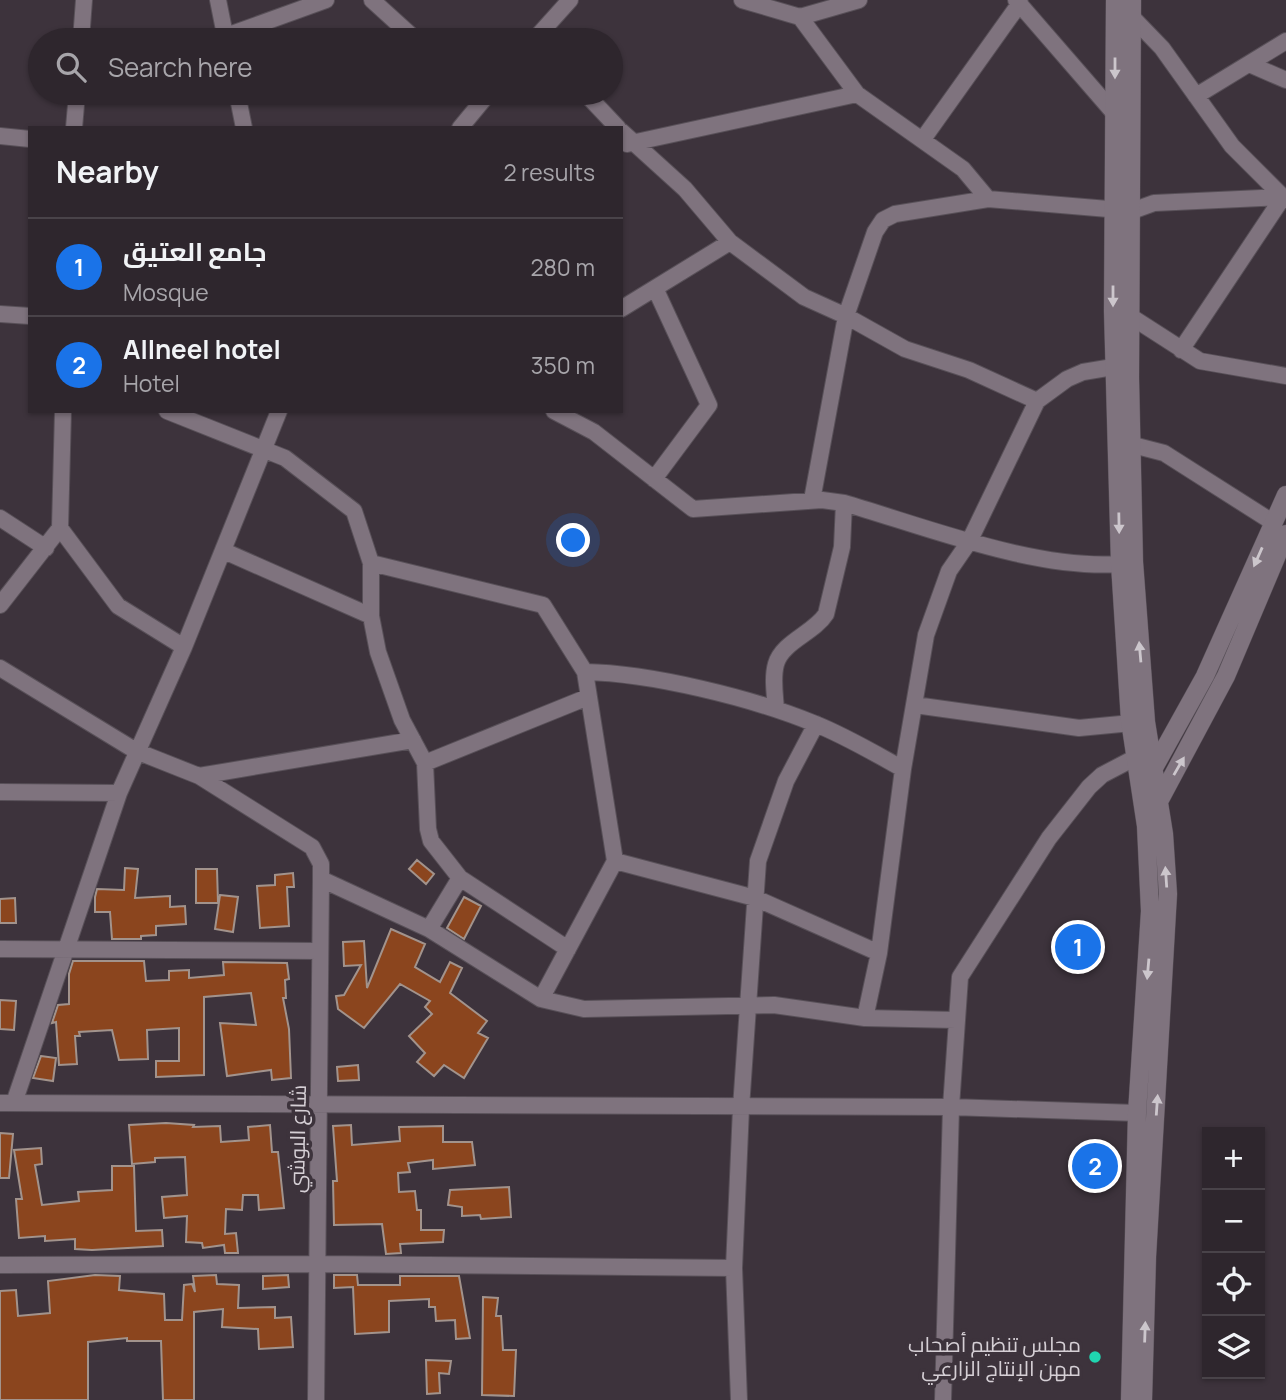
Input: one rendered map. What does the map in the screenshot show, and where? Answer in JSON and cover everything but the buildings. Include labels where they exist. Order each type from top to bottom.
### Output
[{"type":"main road","points":[[1115,0],[1113,367],[1120,565],[1142,754],[1139,791],[1146,826],[1150,948],[1137,1113],[1130,1400]]},
{"type":"main road","points":[[1132,8],[1130,316],[1138,722]]},
{"type":"main road","points":[[1146,826],[1226,676],[1280,528],[1286,495]]},
{"type":"main road","points":[[1139,791],[1205,676],[1280,528]]},
{"type":"main road","points":[[1138,722],[1164,723],[1183,717]]},
{"type":"main road","points":[[1142,754],[1152,772],[1158,803],[1168,894],[1147,1258],[1143,1400]]},
{"type":"street","points":[[82,28],[84,0]]},
{"type":"street","points":[[218,0],[224,28]]},
{"type":"street","points":[[252,28],[326,0]]},
{"type":"street","points":[[372,0],[403,28]]},
{"type":"street","points":[[546,28],[570,0]]},
{"type":"street","points":[[742,0],[800,17],[859,0]]},
{"type":"street","points":[[923,139],[1018,1],[1114,113]]},
{"type":"street","points":[[1132,8],[1233,146],[1284,199]]},
{"type":"street","points":[[800,17],[857,94],[963,169],[988,199]]},
{"type":"street","points":[[1196,96],[1286,41]]},
{"type":"street","points":[[1249,64],[1286,80]]},
{"type":"street","points":[[623,137],[857,94]]},
{"type":"street","points":[[74,126],[76,105]]},
{"type":"street","points":[[239,105],[244,126]]},
{"type":"street","points":[[462,126],[479,105]]},
{"type":"street","points":[[595,105],[614,126]]},
{"type":"street","points":[[0,136],[28,139]]},
{"type":"street","points":[[623,137],[685,190],[730,242],[804,297],[846,316],[905,349],[969,370],[1037,401]]},
{"type":"street","points":[[812,500],[846,316],[875,232],[883,220],[895,214],[988,199],[1132,211],[1154,203],[1284,199]]},
{"type":"street","points":[[1181,350],[1284,199]]},
{"type":"street","points":[[623,308],[730,242]]},
{"type":"street","points":[[654,479],[709,405],[655,288]]},
{"type":"street","points":[[0,314],[28,316]]},
{"type":"street","points":[[1130,316],[1200,361],[1286,376]]},
{"type":"street","points":[[865,1018],[879,953],[903,769],[926,635],[949,571],[969,542],[1037,401],[1067,379],[1083,372],[1113,367]]},
{"type":"street","points":[[0,606],[60,528],[63,413]]},
{"type":"street","points":[[172,413],[285,458],[345,501],[359,522],[371,564],[371,616],[388,687],[425,763],[431,841],[460,878],[568,949]]},
{"type":"street","points":[[278,413],[266,450],[184,647],[119,793],[7,1103],[951,1107],[1137,1113]]},
{"type":"street","points":[[558,413],[594,432],[693,509],[812,500],[844,503],[969,542],[1082,565],[1120,565]]},
{"type":"street","points":[[1133,445],[1164,453],[1280,528]]},
{"type":"street","points":[[776,709],[775,667],[779,656],[820,623],[826,614],[842,547],[844,503]]},
{"type":"street","points":[[0,517],[46,548]]},
{"type":"street","points":[[60,528],[118,606],[184,647]]},
{"type":"street","points":[[224,551],[371,616]]},
{"type":"street","points":[[371,564],[543,605],[585,672],[615,861],[541,999]]},
{"type":"street","name":"شارع البوشي","points":[[0,668],[136,751],[200,776],[312,847],[321,864],[316,1400]]},
{"type":"street","points":[[585,672],[640,677],[776,709],[816,724],[903,769]]},
{"type":"street","points":[[425,763],[588,697]]},
{"type":"street","points":[[915,705],[1079,728],[1138,722]]},
{"type":"street","points":[[739,1400],[734,1268],[747,1005],[758,860],[786,781],[816,724]]},
{"type":"street","points":[[200,776],[413,740]]},
{"type":"street","points":[[943,1400],[951,1107],[960,977],[1049,838],[1102,775],[1142,754]]},
{"type":"street","points":[[0,792],[119,793]]},
{"type":"street","points":[[615,861],[755,898],[879,953]]},
{"type":"street","points":[[429,929],[460,878]]},
{"type":"street","points":[[321,879],[429,929],[541,999],[584,1009],[774,1005],[865,1018],[956,1020]]},
{"type":"street","points":[[0,949],[319,951]]},
{"type":"street","points":[[0,1265],[317,1264],[734,1268]]},
{"type":"place","name":"جامع العتيق","points":[[1078,947]]},
{"type":"place","name":"Allneel hotel","points":[[1095,1166]]},
{"type":"place","name":"مجلس تنظيم أصحاب مهن الإنتاج الزارعي","points":[[1095,1357]]}]
